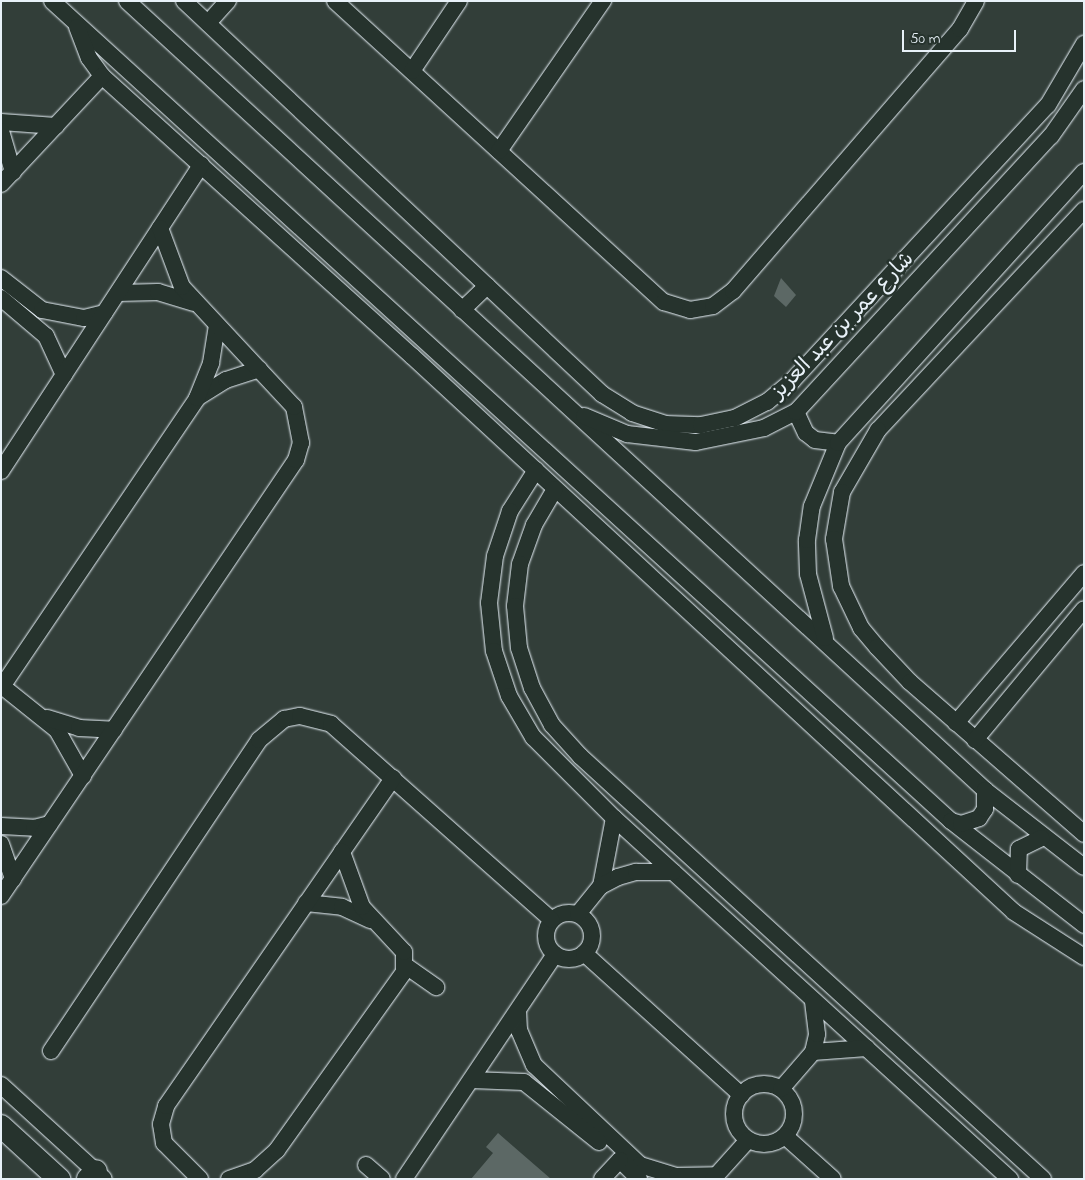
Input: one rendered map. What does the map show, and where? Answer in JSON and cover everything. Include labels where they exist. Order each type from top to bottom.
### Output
[{"type":"street","points":[[52,1],[77,27],[426,339],[951,821],[1084,925]]},
{"type":"street","points":[[127,1],[564,404],[825,640],[985,790],[1042,838],[1084,867]]},
{"type":"street","points":[[184,1],[602,394],[632,413],[665,424],[701,425],[735,418],[767,402],[824,344],[1048,105],[1084,44]]},
{"type":"street","points":[[208,24],[228,1]]},
{"type":"street","points":[[336,1],[664,302],[703,309],[734,291],[960,28],[976,1]]},
{"type":"street","points":[[412,71],[459,1]]},
{"type":"street","points":[[500,151],[603,1]]},
{"type":"street","points":[[77,27],[88,58],[102,76],[412,356],[1014,912],[1084,957]]},
{"type":"street","points":[[1,184],[102,76]]},
{"type":"street","name":"شارع عمر بن عبد العزيز","points":[[564,404],[627,434],[670,441],[731,438],[796,412],[1051,136],[1084,88]]},
{"type":"street","points":[[1,122],[56,126]]},
{"type":"street","points":[[1,131],[13,172]]},
{"type":"street","points":[[1,471],[201,165]]},
{"type":"street","points":[[825,640],[811,591],[807,540],[820,482],[838,443],[1000,262],[1084,172]]},
{"type":"street","points":[[1084,210],[910,393],[848,478],[836,515],[835,563],[840,586],[862,628],[910,682],[1084,834]]},
{"type":"street","points":[[1,896],[296,460],[301,433],[294,407],[217,325],[194,304],[173,269],[160,228]]},
{"type":"street","points":[[1000,262],[1020,279]]},
{"type":"street","points":[[1,278],[42,310],[84,318],[104,313]]},
{"type":"street","points":[[462,310],[487,286]]},
{"type":"street","points":[[118,293],[158,292],[194,304]]},
{"type":"street","points":[[1,298],[46,336],[64,374]]},
{"type":"street","points":[[83,776],[68,744],[45,717],[2,687],[197,398],[211,363],[217,325]]},
{"type":"street","points":[[412,356],[426,339]]},
{"type":"street","points":[[824,344],[843,362]]},
{"type":"street","points":[[197,398],[226,380],[259,369]]},
{"type":"street","points":[[894,379],[910,393]]},
{"type":"street","points":[[796,412],[799,424],[815,440],[838,443]]},
{"type":"street","points":[[536,470],[510,511],[495,556],[489,603],[494,651],[509,696],[533,737],[614,818],[1010,1179]]},
{"type":"street","points":[[555,489],[534,525],[520,564],[515,606],[519,648],[532,688],[552,725],[580,756],[1043,1179]]},
{"type":"street","points":[[652,578],[668,561]]},
{"type":"street","points":[[956,722],[1084,573]]},
{"type":"street","points":[[975,740],[1084,609]]},
{"type":"street","points":[[51,1051],[269,728],[300,716],[316,717],[331,724],[552,920]]},
{"type":"street","points":[[45,717],[79,728],[114,730]]},
{"type":"street","points":[[202,1178],[168,1151],[162,1134],[163,1115],[393,778]]},
{"type":"street","points":[[951,821],[961,824],[979,818],[985,809],[985,790]]},
{"type":"street","points":[[602,886],[614,818]]},
{"type":"street","points":[[1,826],[34,828],[50,824]]},
{"type":"street","points":[[1018,875],[1019,849],[1042,838]]},
{"type":"street","points":[[1,844],[13,879]]},
{"type":"street","points":[[342,852],[352,890],[374,922],[401,946],[406,966],[436,987]]},
{"type":"street","points":[[578,914],[602,886],[636,872],[673,872]]},
{"type":"street","points":[[306,903],[342,907],[374,922]]},
{"type":"street","points":[[562,914],[578,914],[591,929],[591,942],[584,953],[573,958],[555,954],[546,942],[552,920],[562,914]]},
{"type":"street","points":[[584,953],[741,1095]]},
{"type":"street","points":[[404,1179],[555,954]]},
{"type":"street","points":[[229,1179],[255,1170],[277,1150],[406,966]]},
{"type":"street","points":[[781,1089],[813,1052],[817,1034],[813,1000]]},
{"type":"street","points":[[518,1011],[519,1030],[534,1065],[640,1165],[677,1176],[714,1177],[748,1140]]},
{"type":"street","points":[[813,1052],[866,1048]]},
{"type":"street","points":[[471,1080],[524,1082],[541,1091],[639,1179]]},
{"type":"street","points":[[760,1084],[781,1089],[794,1106],[792,1127],[785,1136],[767,1144],[748,1140],[734,1116],[741,1095],[760,1084]]},
{"type":"street","points":[[1,1085],[96,1176]]},
{"type":"street","points":[[1,1126],[59,1179]]},
{"type":"street","points":[[785,1136],[833,1179]]},
{"type":"street","points":[[266,1179],[277,1150]]},
{"type":"street","points":[[602,1179],[620,1160]]},
{"type":"street","points":[[366,1165],[382,1179]]},
{"type":"building","points":[[781,278],[796,295],[786,307],[774,296]]},
{"type":"building","points":[[498,1133],[551,1179],[471,1179],[493,1153],[486,1147]]}]
